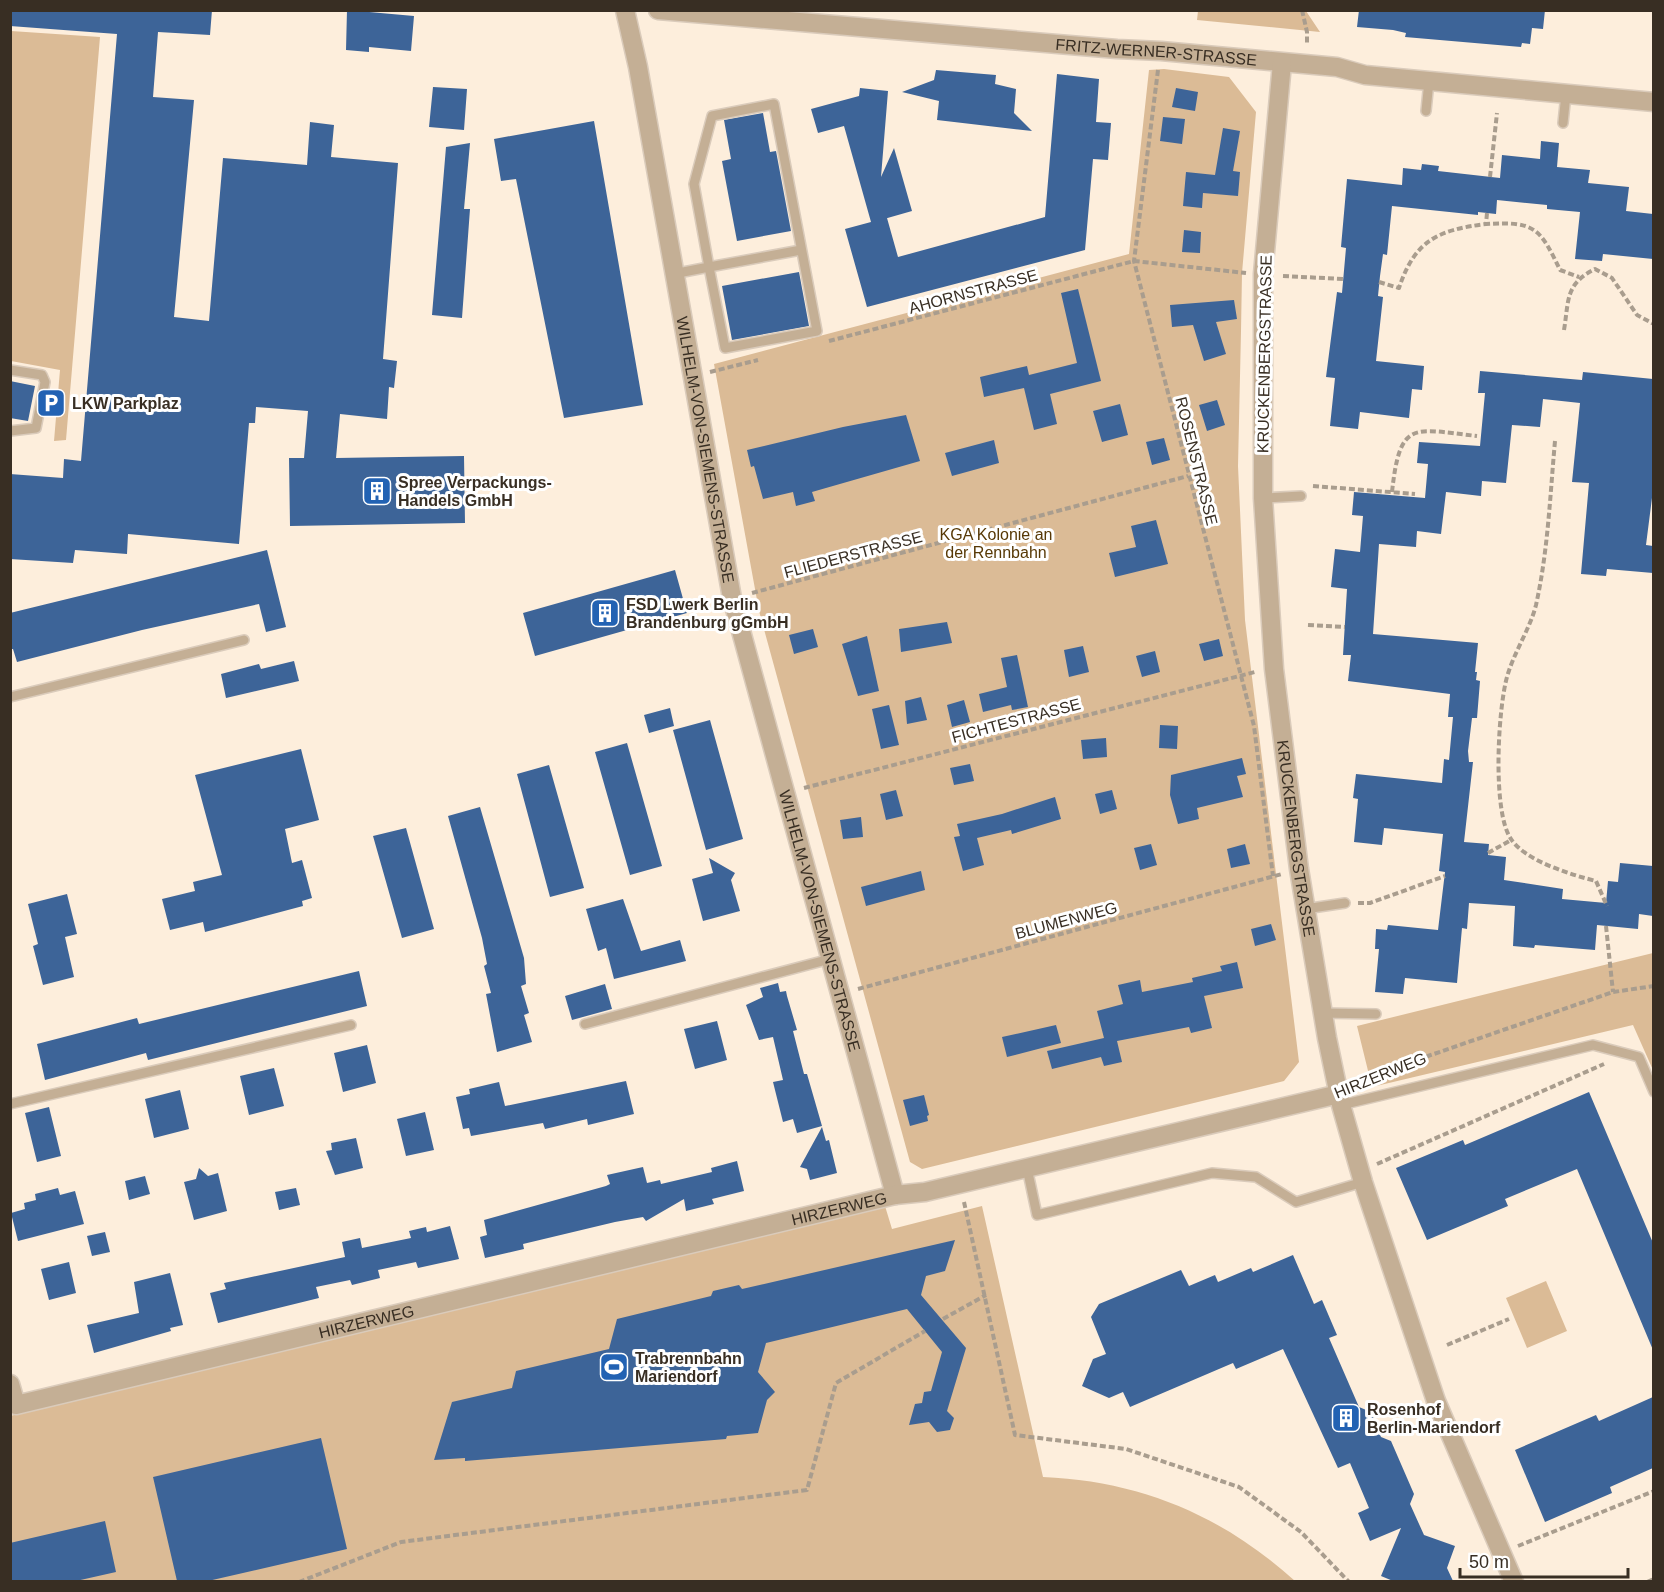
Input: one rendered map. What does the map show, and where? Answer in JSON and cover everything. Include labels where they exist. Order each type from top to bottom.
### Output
[{"type":"street","name":"WILHELM-VON-SIEMENS-STRASSE","points":[[625,10],[638,68],[732,598],[760,692],[839,994],[895,1195]]},
{"type":"street","name":"FRITZ-WERNER-STRASSE","points":[[658,10],[1161,51],[1305,65],[1429,81],[1653,102]]},
{"type":"street","name":"KRUCKENBERGSTRASSE","points":[[1282,63],[1263,274],[1263,498],[1275,680],[1305,909],[1322,1013],[1340,1100],[1361,1176],[1436,1401],[1514,1581]]},
{"type":"street","name":"HIRZERWEG","points":[[10,1384],[16,1405],[895,1195],[925,1192],[1340,1100]]},
{"type":"lane","points":[[1426,111],[1429,81]]},
{"type":"lane","points":[[1563,123],[1566,94]]},
{"type":"lane","points":[[774,105],[817,331],[724,348],[709,267],[694,184],[712,116],[774,105]]},
{"type":"lane","points":[[673,274],[801,250]]},
{"type":"lane","points":[[10,370],[42,375],[45,382],[36,428],[10,431]]},
{"type":"lane","points":[[1263,498],[1301,496]]},
{"type":"lane","points":[[10,697],[244,640]]},
{"type":"lane","points":[[1305,909],[1345,903]]},
{"type":"lane","points":[[585,1024],[830,959]]},
{"type":"lane","points":[[1322,1013],[1376,1014]]},
{"type":"lane","points":[[10,1104],[351,1025]]},
{"type":"lane","points":[[1340,1100],[1593,1045],[1639,1057],[1653,1092]]},
{"type":"lane","points":[[1027,1168],[1037,1215],[1212,1173],[1256,1177],[1296,1202],[1361,1176]]},
{"type":"path","points":[[1302,10],[1308,32],[1305,65]]},
{"type":"path","name":"ROSENSTRASSE","points":[[1161,51],[1134,261],[1254,726],[1274,876]]},
{"type":"path","points":[[1490,177],[1497,113]]},
{"type":"path","points":[[1486,224],[1487,213]]},
{"type":"path","points":[[1379,282],[1399,288],[1407,264],[1419,248],[1440,234],[1486,224],[1513,222],[1534,228],[1548,246],[1560,270],[1579,277]]},
{"type":"path","name":"AHORNSTRASSE","points":[[817,344],[1134,261],[1263,274],[1343,279]]},
{"type":"path","points":[[1564,330],[1569,291],[1579,277],[1595,269],[1612,278],[1637,315],[1653,324]]},
{"type":"path","points":[[692,377],[760,359]]},
{"type":"path","points":[[1392,492],[1396,458],[1410,435],[1421,430],[1477,436]]},
{"type":"path","points":[[1555,441],[1548,534],[1535,607],[1507,679],[1498,761],[1500,802],[1511,840],[1540,862],[1596,881],[1607,906]]},
{"type":"path","name":"FLIEDERSTRASSE","points":[[732,598],[1188,476]]},
{"type":"path","points":[[1310,486],[1415,494]]},
{"type":"path","points":[[1308,625],[1345,627]]},
{"type":"path","name":"FICHTESTRASSE","points":[[787,793],[1251,672]]},
{"type":"path","points":[[1488,854],[1511,840]]},
{"type":"path","name":"BLUMENWEG","points":[[839,994],[1299,869]]},
{"type":"path","points":[[1345,903],[1370,903],[1445,876]]},
{"type":"path","points":[[1606,926],[1613,992]]},
{"type":"path","name":"HIRZERWEG","points":[[1340,1100],[1364,1080],[1428,1056],[1613,992],[1653,986]]},
{"type":"path","points":[[1361,1176],[1604,1064],[1615,1067]]},
{"type":"path","points":[[959,1184],[986,1294],[1015,1436],[1126,1449],[1239,1487],[1301,1532],[1348,1581]]},
{"type":"path","points":[[943,1319],[986,1294]]},
{"type":"path","points":[[1447,1345],[1509,1319]]},
{"type":"path","points":[[299,1581],[401,1542],[807,1490],[836,1383],[925,1331]]},
{"type":"path","points":[[1502,1553],[1653,1491]]},
{"type":"path","points":[[1647,1581],[1653,1579]]},
{"type":"green space","points":[[1198,11],[1306,11],[1320,32],[1197,20]]},
{"type":"green space","points":[[11,31],[100,37],[66,440],[54,441],[60,370],[11,361]]},
{"type":"green space","name":"KGA Kolonie an der Rennbahn","points":[[1164,69],[1229,77],[1256,112],[1242,273],[1238,466],[1245,620],[1299,1062],[1284,1081],[922,1169],[910,1162],[759,611],[714,364],[1129,254],[1149,70]]},
{"type":"green space","points":[[1653,953],[1653,1070],[1633,1025],[1372,1087],[1357,1026]]},
{"type":"green space","name":"Trabrennbahn Mariendorf","points":[[885,1206],[892,1229],[982,1206],[1043,1477],[1114,1486],[1179,1506],[1239,1538],[1295,1581],[11,1581],[10,1416]]},
{"type":"green space","points":[[1546,1281],[1567,1331],[1527,1348],[1506,1298]]},
{"type":"building","points":[[10,10],[212,10],[210,35],[158,32],[153,97],[194,100],[174,317],[209,321],[223,158],[307,165],[310,122],[334,125],[331,157],[398,163],[383,359],[397,361],[394,388],[389,387],[387,419],[340,414],[336,458],[464,456],[465,523],[290,526],[289,458],[304,458],[308,411],[256,407],[255,423],[249,423],[239,544],[128,534],[127,554],[75,550],[73,563],[10,559],[10,474],[63,478],[64,459],[81,461],[117,34],[10,26]]},
{"type":"building","points":[[347,10],[414,16],[411,51],[369,47],[369,52],[346,50]]},
{"type":"building","points":[[1359,10],[1545,10],[1543,29],[1532,28],[1530,44],[1522,43],[1521,47],[1405,37],[1406,33],[1393,30],[1357,27]]},
{"type":"building","points":[[936,70],[996,75],[995,84],[1016,89],[1014,113],[1032,131],[937,120],[939,101],[902,92],[934,80]]},
{"type":"building","points":[[1057,74],[1099,79],[1096,122],[1111,123],[1108,160],[1093,159],[1085,250],[867,307],[845,229],[871,222],[844,126],[818,133],[811,109],[859,96],[860,88],[888,91],[881,177],[894,148],[912,211],[887,218],[898,257],[1045,217]]},
{"type":"building","points":[[433,87],[467,89],[464,130],[429,127]]},
{"type":"building","points":[[1176,88],[1198,92],[1195,111],[1172,107]]},
{"type":"building","points":[[763,113],[770,152],[776,151],[791,231],[737,241],[722,161],[731,159],[724,120]]},
{"type":"building","points":[[1163,117],[1185,119],[1182,144],[1160,141]]},
{"type":"building","points":[[594,121],[643,405],[564,418],[516,179],[501,181],[494,139]]},
{"type":"building","points":[[1223,128],[1240,131],[1233,171],[1240,172],[1238,196],[1203,193],[1202,208],[1183,206],[1186,172],[1215,175]]},
{"type":"building","points":[[1541,141],[1559,143],[1557,167],[1590,170],[1588,183],[1629,187],[1626,211],[1653,214],[1653,259],[1603,254],[1602,261],[1575,259],[1580,212],[1547,209],[1547,205],[1497,200],[1496,214],[1478,212],[1478,215],[1392,206],[1387,255],[1383,254],[1380,276],[1378,296],[1383,297],[1376,361],[1424,366],[1422,390],[1412,389],[1409,418],[1360,412],[1358,429],[1330,426],[1335,378],[1326,377],[1337,292],[1342,293],[1346,248],[1341,247],[1347,179],[1402,185],[1403,168],[1421,170],[1422,164],[1439,166],[1438,171],[1500,178],[1502,155],[1540,159]]},
{"type":"building","points":[[470,143],[464,209],[470,209],[462,318],[432,315],[446,147]]},
{"type":"building","points":[[1184,230],[1201,232],[1200,253],[1182,252]]},
{"type":"building","points":[[799,272],[809,326],[732,340],[722,286]]},
{"type":"building","points":[[1078,289],[1101,381],[1050,394],[1057,424],[1034,430],[1024,388],[984,397],[980,377],[1027,366],[1029,375],[1077,363],[1061,293]]},
{"type":"building","points":[[1234,300],[1237,319],[1216,322],[1226,354],[1204,361],[1193,325],[1172,327],[1170,305]]},
{"type":"building","points":[[1480,371],[1582,380],[1583,372],[1653,379],[1653,490],[1646,545],[1653,546],[1653,573],[1607,569],[1606,576],[1581,574],[1589,483],[1572,482],[1580,403],[1543,399],[1540,427],[1512,425],[1506,483],[1482,481],[1481,496],[1446,492],[1441,534],[1417,531],[1416,547],[1379,544],[1373,634],[1478,643],[1475,672],[1477,672],[1476,680],[1480,681],[1477,718],[1472,718],[1468,751],[1469,762],[1473,762],[1464,842],[1489,844],[1488,855],[1506,857],[1504,880],[1563,889],[1562,899],[1606,903],[1608,881],[1618,882],[1620,863],[1653,866],[1653,916],[1639,914],[1638,929],[1597,925],[1595,950],[1535,945],[1534,948],[1513,946],[1515,906],[1469,903],[1467,929],[1462,928],[1457,983],[1405,978],[1403,994],[1375,992],[1379,949],[1375,949],[1376,929],[1387,930],[1388,925],[1438,930],[1445,872],[1439,871],[1443,834],[1384,828],[1382,845],[1354,842],[1358,799],[1353,798],[1356,774],[1442,783],[1444,759],[1449,760],[1453,717],[1448,717],[1450,694],[1348,681],[1351,655],[1343,655],[1347,589],[1331,587],[1335,549],[1360,552],[1363,516],[1352,515],[1354,492],[1425,498],[1428,464],[1417,463],[1419,442],[1480,446],[1485,393],[1478,393]]},
{"type":"building","points":[[10,381],[35,386],[28,421],[10,418]]},
{"type":"building","points":[[1217,400],[1225,425],[1207,431],[1199,405]]},
{"type":"building","points":[[1120,404],[1128,435],[1102,442],[1093,411]]},
{"type":"building","points":[[906,415],[920,461],[812,492],[815,501],[796,506],[793,492],[763,499],[747,450],[843,427]]},
{"type":"building","points":[[1164,438],[1170,460],[1152,465],[1146,442]]},
{"type":"building","points":[[994,440],[999,463],[952,476],[945,453]]},
{"type":"building","points":[[1156,520],[1168,564],[1115,577],[1109,553],[1136,547],[1131,526]]},
{"type":"building","points":[[267,550],[286,627],[266,632],[259,604],[142,630],[17,662],[13,649],[10,649],[10,613]]},
{"type":"building","name":"FSD Lwerk Berlin Brandenburg gGmbH","points":[[675,570],[687,613],[535,656],[523,613]]},
{"type":"building","points":[[947,622],[952,643],[901,652],[899,629]]},
{"type":"building","points":[[813,629],[818,647],[794,654],[789,635]]},
{"type":"building","points":[[867,636],[879,691],[858,696],[842,644]]},
{"type":"building","points":[[1219,639],[1223,656],[1204,661],[1199,644]]},
{"type":"building","points":[[1083,646],[1089,672],[1069,677],[1064,650]]},
{"type":"building","points":[[1155,651],[1160,672],[1142,677],[1136,656]]},
{"type":"building","points":[[1017,655],[1028,707],[1012,710],[1011,705],[983,712],[979,694],[1007,687],[1001,658]]},
{"type":"building","points":[[294,661],[299,681],[226,698],[221,674],[259,664],[261,669]]},
{"type":"building","points":[[921,697],[927,720],[907,724],[905,701]]},
{"type":"building","points":[[964,700],[970,722],[952,727],[947,705]]},
{"type":"building","points":[[889,705],[899,745],[881,749],[872,709]]},
{"type":"building","points":[[670,708],[674,726],[649,733],[644,715]]},
{"type":"building","points":[[710,720],[743,839],[706,850],[673,730]]},
{"type":"building","points":[[1160,725],[1178,726],[1177,749],[1159,748]]},
{"type":"building","points":[[1106,738],[1107,757],[1083,759],[1081,740]]},
{"type":"building","points":[[627,743],[662,866],[630,875],[595,752]]},
{"type":"building","points":[[301,749],[319,820],[285,829],[292,863],[302,860],[312,898],[302,901],[303,906],[205,932],[203,922],[170,930],[162,899],[195,891],[193,882],[222,875],[195,775]]},
{"type":"building","points":[[1242,758],[1246,774],[1237,776],[1243,797],[1197,808],[1199,819],[1178,824],[1170,795],[1171,775]]},
{"type":"building","points":[[970,764],[974,781],[954,785],[950,768]]},
{"type":"building","points":[[549,765],[584,888],[550,897],[517,774]]},
{"type":"building","points":[[896,790],[903,816],[886,820],[880,794]]},
{"type":"building","points":[[1112,790],[1117,809],[1100,814],[1095,794]]},
{"type":"building","points":[[1055,797],[1061,819],[1012,834],[1011,830],[977,838],[984,865],[963,871],[954,837],[960,836],[957,824],[1002,814]]},
{"type":"building","points":[[480,807],[524,958],[526,984],[521,986],[529,1013],[524,1015],[532,1042],[497,1052],[486,994],[491,993],[484,966],[487,964],[482,938],[448,816]]},
{"type":"building","points":[[861,817],[863,837],[843,839],[840,820]]},
{"type":"building","points":[[406,828],[434,929],[402,938],[373,836]]},
{"type":"building","points":[[1151,844],[1157,865],[1140,870],[1134,848]]},
{"type":"building","points":[[1245,844],[1250,864],[1231,868],[1227,849]]},
{"type":"building","points":[[709,858],[735,873],[731,880],[740,911],[703,921],[692,879],[713,873]]},
{"type":"building","points":[[921,871],[925,890],[866,906],[861,887]]},
{"type":"building","points":[[67,894],[77,934],[65,937],[74,977],[43,985],[33,946],[38,944],[28,904]]},
{"type":"building","points":[[623,899],[641,951],[680,940],[686,961],[614,979],[606,948],[598,951],[586,909]]},
{"type":"building","points":[[1271,924],[1276,940],[1255,946],[1251,929]]},
{"type":"building","points":[[1237,962],[1243,988],[1204,996],[1212,1028],[1191,1033],[1189,1027],[1117,1041],[1122,1062],[1104,1066],[1101,1057],[1052,1069],[1047,1051],[1104,1038],[1097,1011],[1123,1004],[1118,985],[1140,980],[1142,992],[1193,982],[1192,978],[1222,971],[1220,966]]},
{"type":"building","points":[[359,971],[367,1006],[148,1060],[146,1053],[45,1080],[37,1044],[137,1018],[139,1024]]},
{"type":"building","points":[[778,983],[780,992],[786,991],[797,1030],[793,1031],[804,1074],[807,1074],[822,1126],[797,1133],[793,1119],[783,1122],[773,1082],[783,1080],[773,1037],[759,1040],[746,1005],[763,997],[760,988]]},
{"type":"building","points":[[605,984],[612,1009],[572,1020],[565,996]]},
{"type":"building","points":[[717,1021],[727,1060],[695,1069],[684,1029]]},
{"type":"building","points":[[1056,1025],[1061,1043],[1007,1057],[1002,1037]]},
{"type":"building","points":[[367,1045],[376,1083],[343,1092],[334,1053]]},
{"type":"building","points":[[274,1068],[284,1106],[249,1115],[240,1076]]},
{"type":"building","points":[[626,1081],[634,1114],[588,1125],[587,1119],[545,1129],[543,1123],[471,1136],[469,1128],[463,1129],[456,1097],[470,1094],[469,1089],[499,1082],[505,1106]]},
{"type":"building","points":[[180,1090],[189,1129],[154,1138],[145,1099]]},
{"type":"building","points":[[1589,1092],[1653,1243],[1653,1350],[1577,1169],[1505,1199],[1508,1206],[1427,1240],[1396,1168],[1463,1140],[1465,1145]]},
{"type":"building","points":[[924,1095],[929,1115],[927,1116],[928,1121],[910,1126],[903,1100]]},
{"type":"building","points":[[49,1107],[61,1156],[37,1162],[25,1113]]},
{"type":"building","points":[[425,1112],[434,1150],[406,1156],[397,1119]]},
{"type":"building","points":[[822,1127],[826,1141],[829,1140],[837,1173],[810,1180],[807,1169],[800,1167]]},
{"type":"building","points":[[356,1138],[363,1168],[335,1175],[326,1151],[332,1150],[331,1143]]},
{"type":"building","points":[[737,1161],[744,1191],[712,1199],[714,1204],[686,1211],[684,1199],[646,1221],[643,1217],[615,1222],[523,1244],[524,1249],[485,1258],[480,1237],[487,1235],[484,1220],[606,1186],[610,1184],[607,1175],[643,1167],[647,1183],[660,1180],[661,1184],[712,1172],[711,1168]]},
{"type":"building","points":[[199,1168],[208,1176],[218,1173],[227,1211],[194,1220],[184,1182],[196,1179]]},
{"type":"building","points":[[145,1176],[150,1194],[129,1200],[125,1181]]},
{"type":"building","points":[[58,1188],[60,1195],[75,1191],[84,1224],[18,1241],[11,1213],[25,1209],[24,1203],[36,1200],[35,1194]]},
{"type":"building","points":[[296,1188],[300,1205],[279,1210],[275,1192]]},
{"type":"building","points":[[450,1226],[459,1259],[418,1268],[416,1262],[378,1270],[380,1278],[352,1285],[350,1280],[316,1287],[319,1298],[218,1323],[210,1293],[226,1289],[224,1283],[345,1257],[342,1242],[360,1238],[362,1248],[411,1238],[409,1231],[426,1227],[427,1232]]},
{"type":"building","points":[[105,1232],[110,1252],[92,1256],[87,1236]]},
{"type":"building","points":[[955,1240],[945,1271],[926,1276],[921,1295],[966,1348],[947,1411],[954,1418],[950,1430],[937,1432],[929,1422],[909,1425],[915,1404],[922,1403],[924,1392],[931,1391],[942,1352],[907,1309],[766,1343],[758,1372],[775,1392],[767,1400],[758,1433],[727,1436],[726,1439],[465,1461],[465,1458],[434,1460],[452,1402],[512,1388],[516,1371],[609,1349],[617,1319],[711,1296],[713,1291],[739,1285],[742,1289]]},
{"type":"building","name":"Rosenhof Berlin-Mariendorf","points":[[1293,1255],[1314,1304],[1322,1300],[1337,1335],[1329,1338],[1359,1407],[1371,1412],[1381,1437],[1391,1441],[1414,1494],[1410,1504],[1424,1535],[1455,1546],[1447,1568],[1453,1581],[1393,1581],[1381,1576],[1401,1528],[1370,1541],[1358,1513],[1369,1508],[1350,1463],[1338,1468],[1283,1349],[1236,1369],[1233,1363],[1130,1407],[1123,1392],[1109,1398],[1082,1386],[1093,1359],[1106,1354],[1091,1317],[1099,1304],[1181,1270],[1189,1286],[1215,1275],[1218,1282],[1251,1268],[1253,1272]]},
{"type":"building","points":[[69,1262],[76,1293],[49,1300],[41,1269]]},
{"type":"building","points":[[170,1273],[183,1325],[170,1328],[171,1331],[94,1353],[87,1325],[139,1313],[134,1282]]},
{"type":"building","points":[[1653,1397],[1653,1468],[1610,1487],[1612,1493],[1545,1522],[1515,1450],[1596,1415],[1599,1421]]},
{"type":"building","points":[[321,1438],[347,1549],[208,1581],[177,1581],[153,1477]]},
{"type":"building","points":[[105,1521],[116,1572],[76,1581],[10,1581],[10,1543]]},
{"type":"place","name":"LKW Parkplaz","points":[[51,403]]},
{"type":"place","name":"Spree Verpackungs- Handels GmbH","points":[[377,491]]},
{"type":"place","name":"FSD Lwerk Berlin Brandenburg gGmbH","points":[[605,613]]},
{"type":"place","name":"Trabrennbahn Mariendorf","points":[[614,1367]]},
{"type":"place","name":"Rosenhof Berlin-Mariendorf","points":[[1346,1418]]}]
